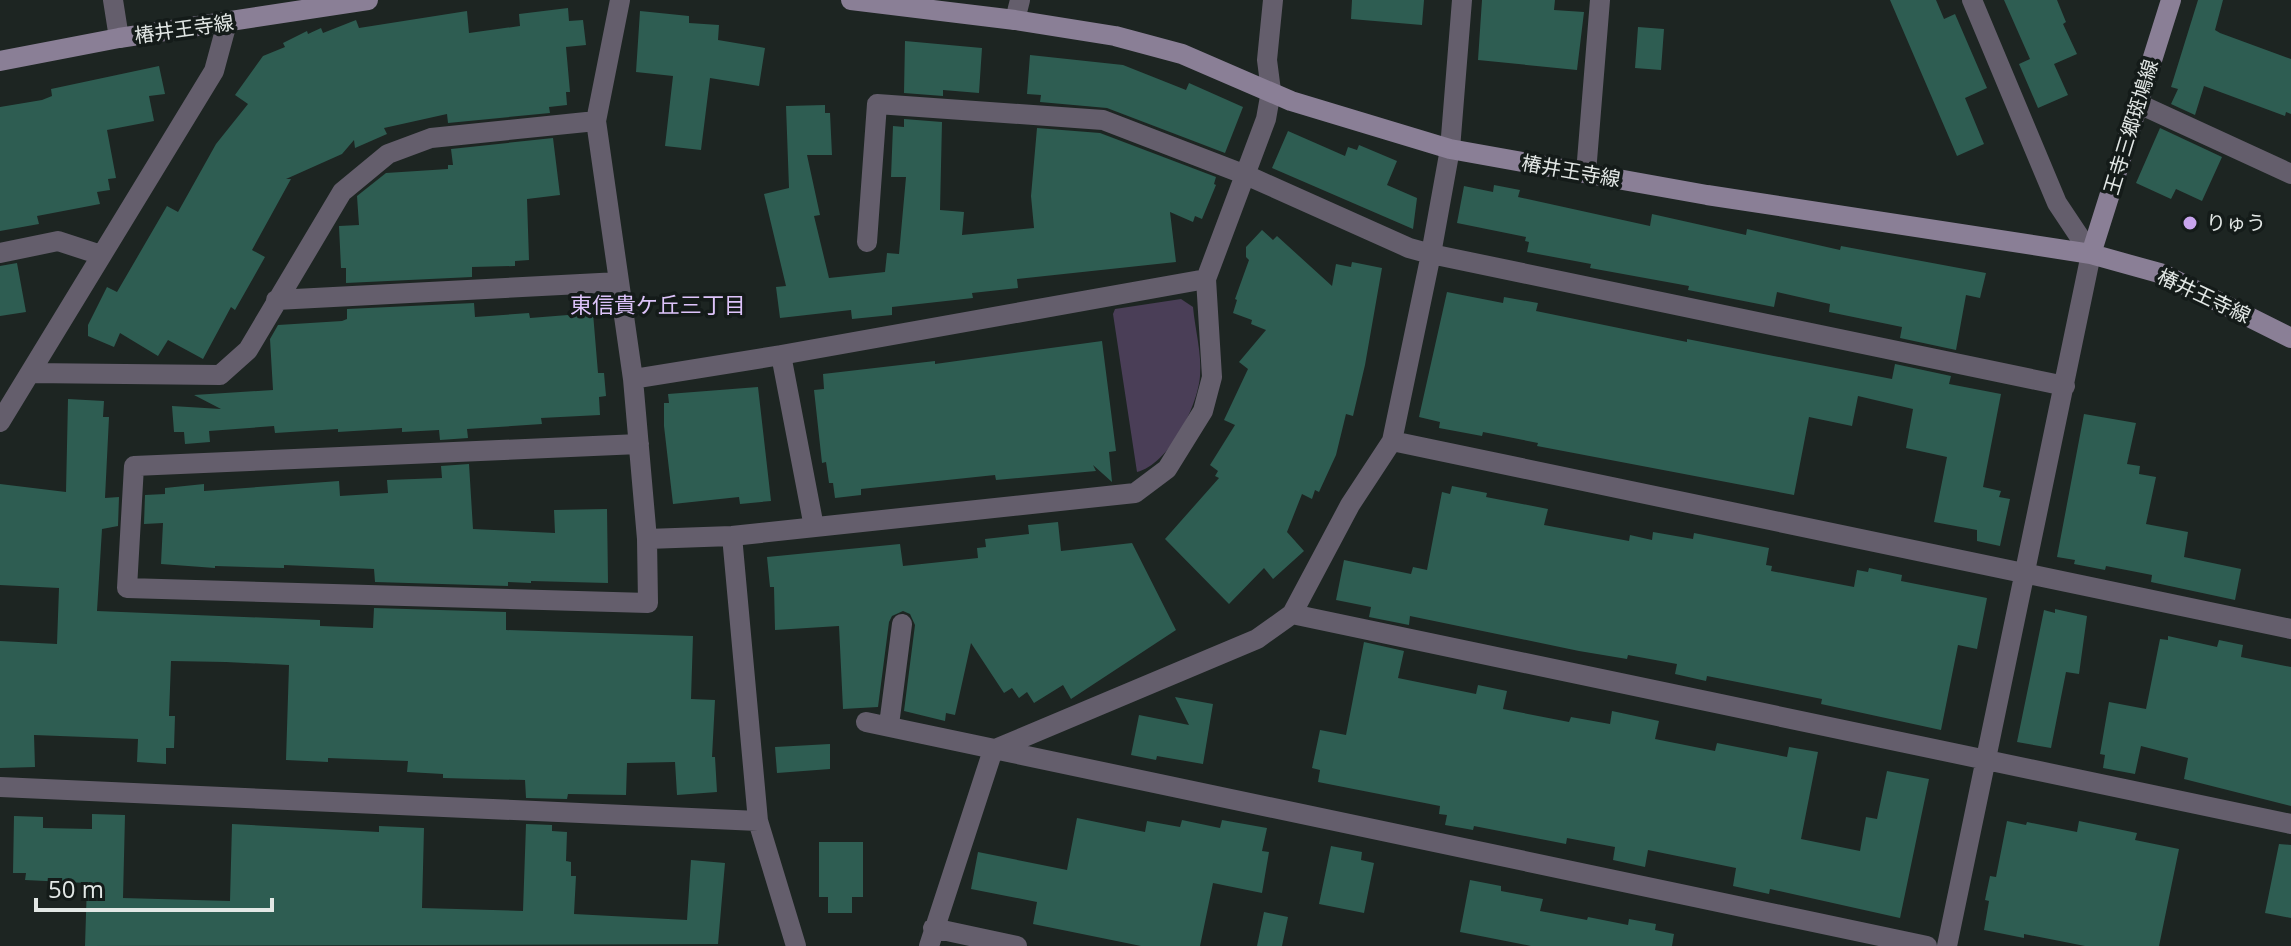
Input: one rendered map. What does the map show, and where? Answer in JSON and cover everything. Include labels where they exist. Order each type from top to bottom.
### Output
[{"type":"main road","name":"椿井王寺線","points":[[0,61],[119,38],[368,0]]},
{"type":"main road","name":"椿井王寺線","points":[[851,0],[1017,10],[1182,54],[1291,101],[1450,149],[2091,254],[2163,274],[2291,338]]},
{"type":"main road","name":"王寺三郷斑鳩線","points":[[2091,254],[2171,0]]},
{"type":"street","points":[[113,0],[119,38]]},
{"type":"street","points":[[620,0],[596,121],[633,379],[639,444],[647,539],[648,603],[127,588],[134,466],[639,444]]},
{"type":"street","points":[[647,539],[732,536],[1135,493],[1167,469],[1203,411],[1212,377],[1206,279],[1266,119],[1271,91],[1267,60],[1273,0]]},
{"type":"street","points":[[1017,946],[931,937],[993,750],[1257,639],[1292,614],[1350,505],[1392,441],[1450,149],[1462,0]]},
{"type":"street","points":[[1586,173],[1600,0]]},
{"type":"street","points":[[1947,946],[2091,254],[2057,203],[1972,0]]},
{"type":"street","points":[[0,422],[214,71],[227,23]]},
{"type":"street","points":[[867,242],[877,104],[1103,120],[1246,175],[1409,248],[2065,386]]},
{"type":"street","points":[[2139,104],[2291,174]]},
{"type":"street","points":[[30,373],[220,375],[248,350],[342,192],[388,154],[431,138],[596,121]]},
{"type":"street","points":[[0,253],[58,241],[101,255]]},
{"type":"street","points":[[633,379],[1206,279]]},
{"type":"street","points":[[276,300],[619,282]]},
{"type":"street","points":[[781,355],[814,527]]},
{"type":"street","points":[[1392,441],[2291,629]]},
{"type":"street","points":[[732,536],[758,821],[796,946]]},
{"type":"street","points":[[1292,614],[2291,824]]},
{"type":"street","points":[[889,725],[902,624]]},
{"type":"street","points":[[866,722],[1927,946]]},
{"type":"street","points":[[0,787],[758,821]]},
{"type":"shaded area","points":[[1181,299],[1193,307],[1200,359],[1198,388],[1187,418],[1170,446],[1149,467],[1137,472],[1113,314],[1115,309]]},
{"type":"building","points":[[1352,0],[1424,0],[1422,25],[1351,19]]},
{"type":"building","points":[[1482,0],[1555,0],[1554,10],[1584,12],[1577,70],[1478,60]]},
{"type":"building","points":[[1890,0],[1936,0],[1944,19],[1955,14],[1987,88],[1965,98],[1984,144],[1957,156]]},
{"type":"building","points":[[2004,0],[2057,0],[2066,22],[2063,24],[2077,54],[2054,64],[2068,95],[2038,108],[2019,64],[2030,59]]},
{"type":"building","points":[[2198,0],[2223,0],[2215,30],[2291,59],[2291,114],[2286,112],[2285,116],[2204,86],[2195,115],[2171,104],[2178,89],[2171,87]]},
{"type":"building","points":[[568,8],[569,21],[583,20],[586,45],[566,47],[570,92],[566,92],[567,105],[549,107],[550,113],[448,123],[447,114],[384,128],[387,134],[355,148],[354,140],[342,154],[286,179],[291,179],[252,250],[265,257],[235,310],[231,307],[203,359],[168,340],[158,356],[120,333],[114,347],[88,336],[88,325],[107,287],[117,292],[167,206],[178,212],[216,144],[248,104],[235,95],[263,56],[285,47],[283,43],[307,31],[308,34],[321,28],[323,33],[356,20],[359,28],[467,11],[469,33],[520,26],[519,14]]},
{"type":"building","points":[[640,11],[689,16],[689,23],[719,25],[718,40],[765,48],[759,86],[710,78],[701,150],[665,146],[673,76],[636,72]]},
{"type":"building","points":[[1638,27],[1664,29],[1661,70],[1635,68]]},
{"type":"building","points":[[905,41],[982,48],[979,93],[943,90],[943,96],[904,93]]},
{"type":"building","points":[[1030,55],[1123,65],[1186,90],[1189,83],[1243,107],[1225,153],[1107,108],[1040,102],[1041,95],[1027,94]]},
{"type":"building","points":[[159,66],[165,94],[149,96],[154,121],[107,130],[116,178],[108,179],[110,190],[97,192],[100,204],[37,216],[39,224],[0,231],[0,107],[42,100],[52,96],[51,89]]},
{"type":"building","points":[[825,105],[825,113],[830,113],[832,155],[807,155],[820,215],[814,216],[829,278],[885,272],[887,253],[899,254],[906,177],[891,177],[893,126],[904,127],[904,119],[942,122],[940,210],[964,212],[962,235],[1034,228],[1031,196],[1037,128],[1100,133],[1216,177],[1216,185],[1202,219],[1195,216],[1193,222],[1170,212],[1176,262],[1017,279],[1018,288],[972,293],[973,298],[892,307],[892,315],[852,319],[851,310],[780,318],[776,287],[786,286],[764,194],[789,188],[786,106]]},
{"type":"building","points":[[2160,128],[2222,157],[2202,201],[2176,189],[2171,199],[2136,183]]},
{"type":"building","points":[[1288,131],[1345,156],[1348,147],[1357,150],[1359,145],[1397,161],[1387,185],[1417,198],[1413,229],[1272,168]]},
{"type":"building","points":[[553,138],[560,195],[527,199],[529,260],[515,261],[515,266],[472,267],[472,277],[346,283],[346,268],[341,268],[339,226],[359,225],[357,196],[386,173],[448,169],[448,165],[453,165],[451,149]]},
{"type":"building","points":[[1494,185],[1520,190],[1518,197],[1650,226],[1652,214],[1746,235],[1747,229],[1840,250],[1841,246],[1986,273],[1980,298],[1966,295],[1956,350],[1900,338],[1902,327],[1829,312],[1830,304],[1777,292],[1774,307],[1688,290],[1689,286],[1590,268],[1591,264],[1527,252],[1529,242],[1525,241],[1526,237],[1457,223],[1464,186],[1493,192]]},
{"type":"building","points":[[1262,230],[1273,240],[1277,236],[1332,286],[1336,264],[1351,267],[1352,262],[1382,268],[1353,416],[1346,414],[1336,455],[1319,492],[1315,490],[1312,499],[1302,494],[1287,532],[1304,551],[1273,579],[1264,568],[1229,604],[1165,539],[1219,478],[1215,476],[1218,471],[1210,465],[1235,425],[1224,420],[1248,369],[1239,362],[1266,330],[1251,324],[1252,320],[1233,313],[1249,260],[1246,247]]},
{"type":"building","points":[[17,263],[26,312],[0,316],[0,266]]},
{"type":"building","points":[[1447,292],[1503,303],[1504,297],[1538,303],[1536,311],[1892,379],[1895,364],[1951,376],[1949,384],[2001,394],[1983,487],[2001,491],[1999,497],[2010,499],[2000,546],[1977,541],[1977,530],[1934,522],[1947,457],[1906,448],[1913,409],[1858,396],[1852,426],[1809,417],[1794,495],[1537,446],[1538,443],[1483,432],[1482,436],[1439,428],[1440,422],[1419,417]]},
{"type":"building","points":[[474,303],[475,317],[529,313],[530,318],[593,313],[598,373],[604,373],[606,396],[599,397],[600,415],[541,418],[542,424],[467,429],[468,438],[440,440],[439,430],[402,432],[402,428],[338,432],[338,429],[275,433],[274,426],[209,431],[210,442],[185,444],[184,432],[174,432],[172,406],[221,409],[194,395],[273,390],[270,339],[278,325],[342,321],[347,319],[347,309]]},
{"type":"building","points":[[1102,341],[1116,451],[1109,452],[1112,482],[1093,465],[1096,471],[996,480],[995,475],[861,489],[861,495],[835,498],[826,462],[822,463],[814,390],[824,389],[823,374],[935,361],[935,364]]},
{"type":"building","points":[[758,387],[771,501],[740,504],[739,497],[673,504],[664,426],[664,403],[669,403],[668,394]]},
{"type":"building","points":[[68,399],[104,401],[103,417],[109,417],[105,498],[119,497],[118,526],[102,529],[97,611],[320,620],[320,626],[373,628],[374,608],[506,612],[506,630],[693,636],[691,699],[715,700],[712,757],[715,757],[717,792],[677,795],[675,762],[627,763],[626,795],[568,794],[567,799],[526,798],[525,780],[443,778],[443,774],[407,772],[408,761],[286,760],[289,665],[226,662],[171,661],[169,716],[175,716],[174,748],[166,748],[166,764],[137,762],[138,739],[34,735],[35,767],[0,768],[0,641],[57,644],[59,588],[0,585],[0,484],[66,492]]},
{"type":"building","points":[[2084,414],[2136,423],[2127,464],[2140,466],[2139,474],[2156,477],[2146,524],[2188,532],[2184,557],[2241,569],[2235,600],[2151,582],[2152,575],[2106,566],[2105,570],[2057,557]]},
{"type":"building","points":[[469,464],[473,529],[555,533],[554,510],[607,509],[608,583],[531,581],[508,582],[508,586],[375,582],[374,569],[284,565],[284,568],[215,568],[161,564],[163,523],[144,524],[145,495],[165,494],[165,488],[204,484],[204,491],[339,481],[340,496],[388,493],[387,480],[442,478],[441,466]]},
{"type":"building","points":[[1452,486],[1487,493],[1486,497],[1548,509],[1544,525],[1629,541],[1630,535],[1652,540],[1653,532],[1693,539],[1694,533],[1769,548],[1766,565],[1772,566],[1771,571],[1854,587],[1857,570],[1868,572],[1869,568],[1902,575],[1901,581],[1987,598],[1977,649],[1958,645],[1941,730],[1821,704],[1822,699],[1707,676],[1706,681],[1675,674],[1677,664],[1628,655],[1627,659],[1579,651],[1410,616],[1409,625],[1369,617],[1371,607],[1336,600],[1344,560],[1411,574],[1413,567],[1427,570],[1442,492],[1450,494]]},
{"type":"building","points":[[1058,522],[1061,551],[1132,543],[1176,630],[1071,699],[1063,685],[1034,703],[1027,692],[1019,698],[1012,688],[1004,693],[971,643],[955,715],[946,713],[945,721],[904,711],[915,625],[910,614],[903,611],[892,616],[889,622],[878,707],[843,709],[839,626],[775,630],[774,587],[770,587],[767,557],[900,544],[903,566],[978,558],[977,548],[986,547],[985,539],[1029,534],[1028,525]]},
{"type":"building","points":[[2055,609],[2087,616],[2079,674],[2066,672],[2051,748],[2017,742],[2044,610],[2055,613]]},
{"type":"building","points":[[2168,636],[2217,647],[2219,640],[2243,645],[2241,657],[2291,667],[2291,806],[2184,779],[2188,758],[2141,746],[2135,774],[2103,768],[2105,755],[2100,754],[2109,702],[2146,709],[2160,639],[2168,640]]},
{"type":"building","points":[[1364,642],[1404,651],[1398,678],[1476,694],[1478,685],[1507,691],[1503,709],[1569,722],[1571,717],[1610,724],[1612,711],[1659,721],[1655,739],[1715,751],[1717,743],[1787,757],[1789,747],[1818,752],[1801,839],[1860,851],[1866,817],[1877,819],[1887,771],[1929,779],[1900,918],[1770,889],[1769,894],[1733,886],[1736,868],[1648,850],[1645,867],[1613,860],[1615,847],[1567,838],[1566,844],[1474,826],[1473,830],[1445,825],[1447,815],[1439,814],[1440,806],[1318,782],[1320,770],[1312,768],[1320,730],[1346,735]]},
{"type":"building","points":[[1175,697],[1213,704],[1203,764],[1131,755],[1139,715],[1189,725]]},
{"type":"building","points":[[830,744],[830,769],[777,773],[775,747]]},
{"type":"building","points":[[92,814],[125,815],[123,898],[230,901],[232,824],[379,832],[379,826],[424,828],[422,908],[523,911],[526,824],[552,825],[552,831],[567,832],[566,861],[571,862],[571,876],[576,876],[574,914],[687,920],[691,860],[725,863],[718,944],[85,946],[87,883],[25,880],[26,873],[13,873],[14,816],[43,817],[43,828],[92,829]]},
{"type":"building","points":[[1077,818],[1145,832],[1147,821],[1180,827],[1182,820],[1220,828],[1222,820],[1267,828],[1262,851],[1269,852],[1262,893],[1213,883],[1200,946],[1141,946],[1033,924],[1037,902],[971,889],[978,852],[1067,870]]},
{"type":"building","points":[[2007,821],[2077,832],[2079,821],[2137,833],[2135,840],[2179,849],[2159,946],[2085,946],[1984,930],[1990,876],[1996,877]]},
{"type":"building","points":[[819,842],[863,842],[863,897],[852,897],[852,913],[828,913],[828,897],[819,897]]},
{"type":"building","points":[[2279,844],[2291,845],[2291,918],[2265,913]]},
{"type":"building","points":[[1331,846],[1362,852],[1361,860],[1374,863],[1364,913],[1319,904]]},
{"type":"building","points":[[1470,880],[1501,886],[1501,891],[1543,899],[1540,911],[1628,925],[1629,919],[1656,924],[1655,930],[1674,934],[1672,946],[1531,946],[1460,932]]},
{"type":"building","points":[[1264,912],[1288,917],[1282,946],[1257,946]]},
{"type":"place","name":"りゅう","points":[[2190,223]]},
{"type":"district","name":"東信貴ケ丘三丁目","points":[[658,305]]}]
